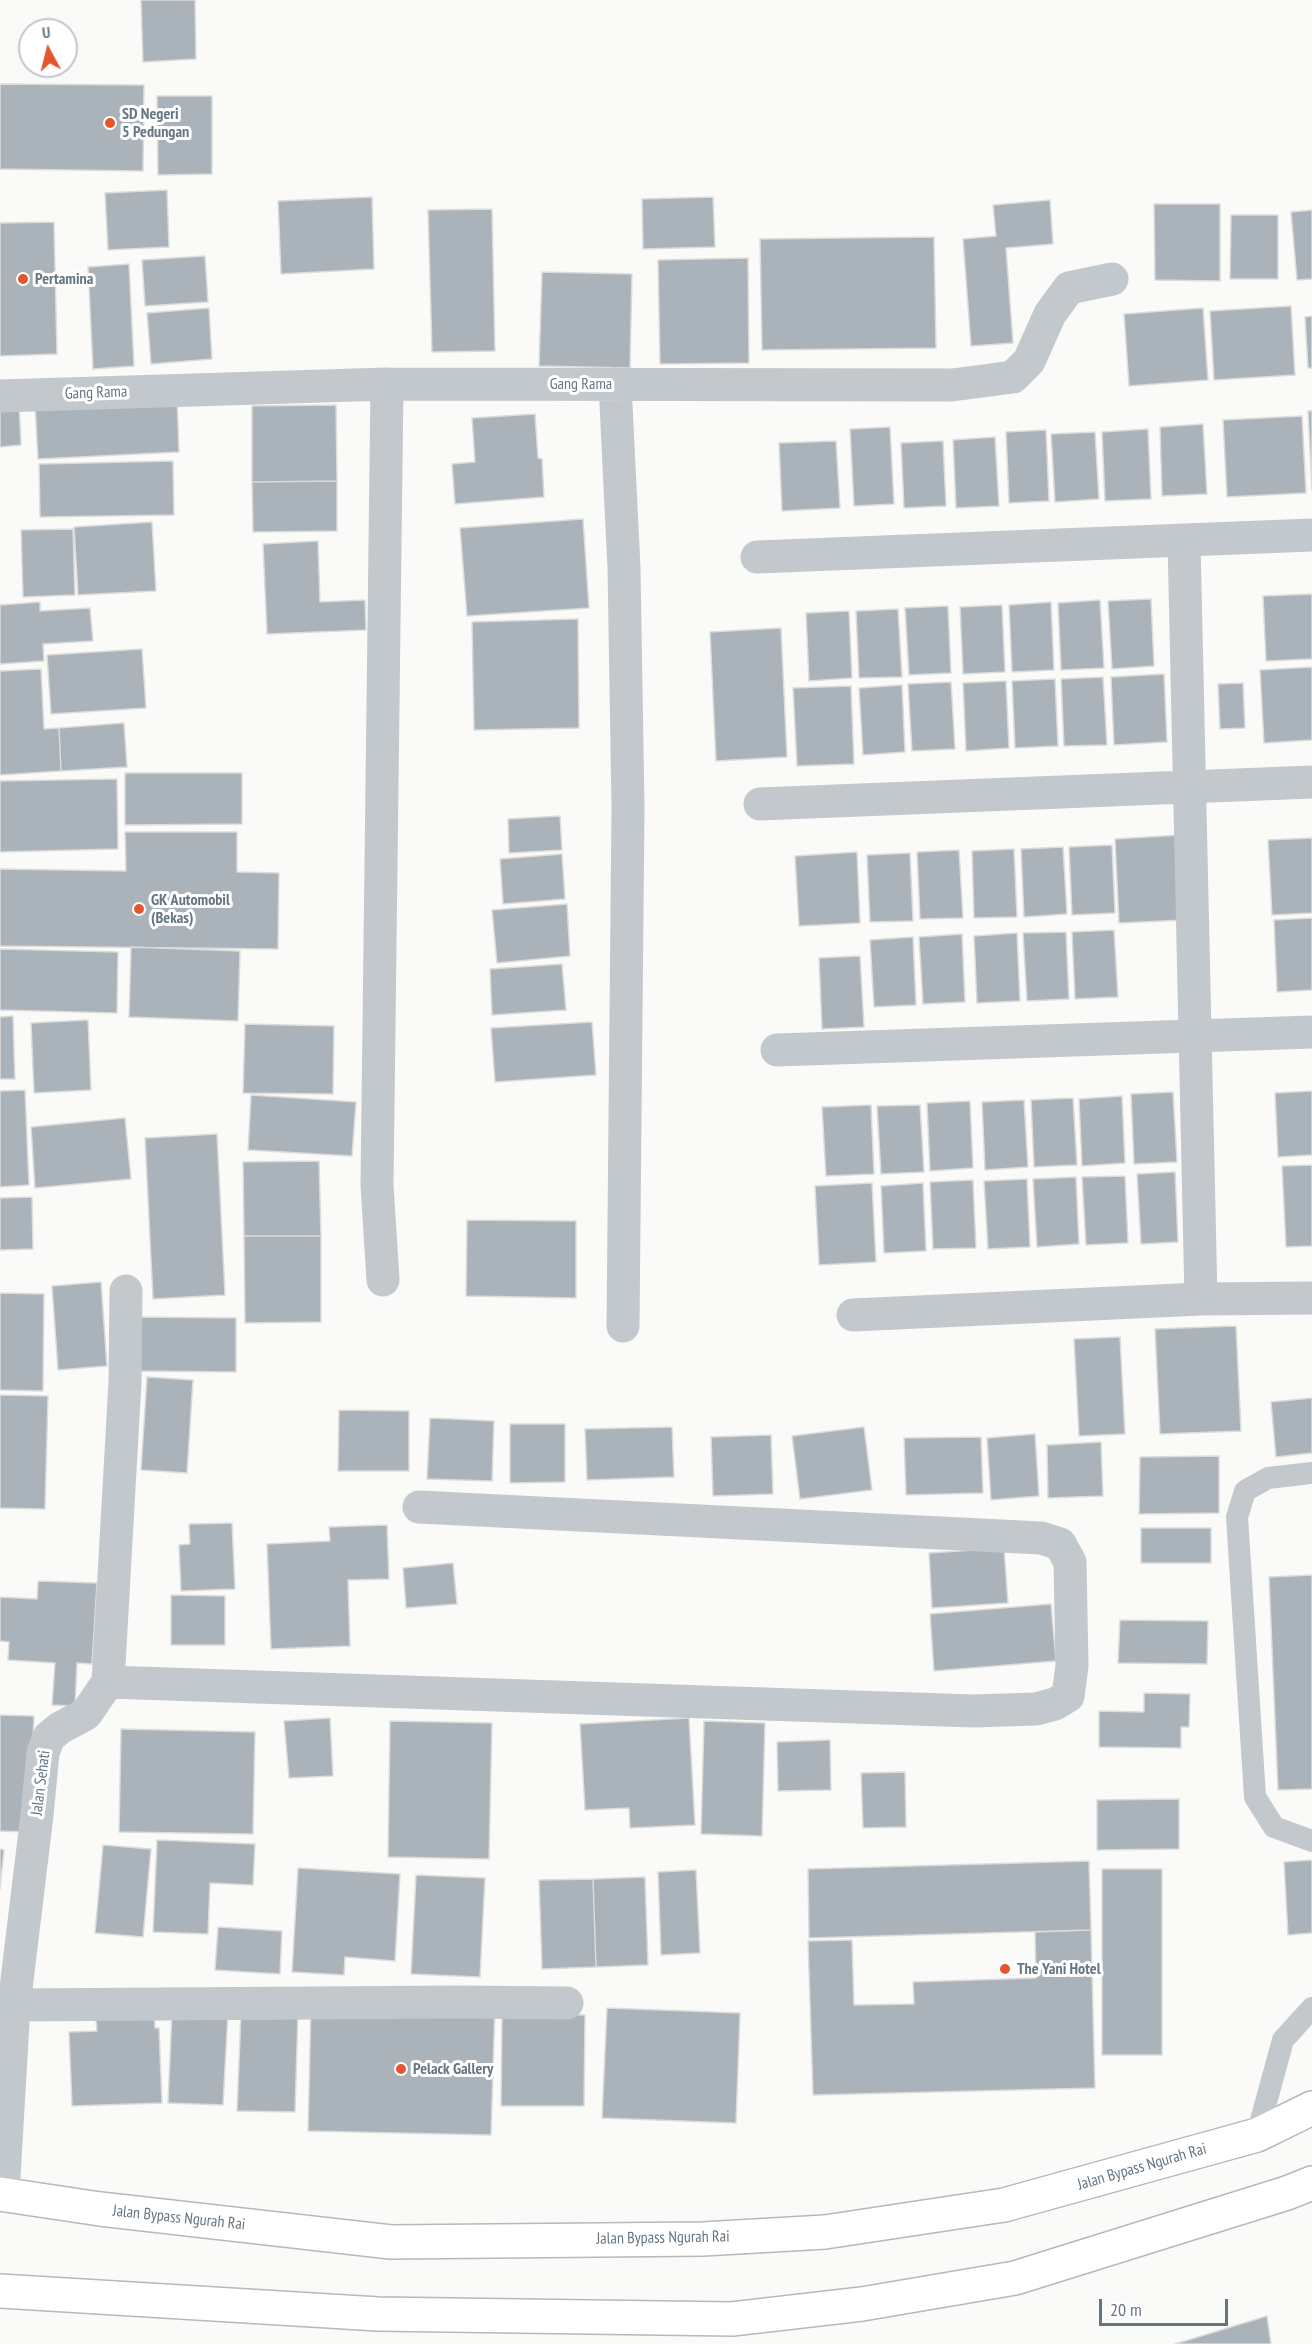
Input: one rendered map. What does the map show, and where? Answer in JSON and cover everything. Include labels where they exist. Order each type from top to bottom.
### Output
[{"type":"highway","name":"Jalan Bypass Ngurah Rai","points":[[2,2194],[100,2209],[391,2242],[703,2239],[825,2232],[1004,2205],[1257,2135],[1312,2108]]},
{"type":"highway","points":[[0,2291],[378,2314],[732,2319],[862,2304],[1015,2278],[1287,2193],[1312,2183]]},
{"type":"street","name":"Gang Rama","points":[[0,396],[387,384],[952,385],[1013,377],[1029,361],[1050,314],[1069,288],[1112,279]]},
{"type":"street","points":[[383,1280],[377,1185],[387,384]]},
{"type":"street","points":[[615,384],[624,568],[628,807],[623,1326]]},
{"type":"street","points":[[757,557],[1312,536]]},
{"type":"street","points":[[1184,541],[1201,1299]]},
{"type":"street","points":[[760,804],[1312,782]]},
{"type":"street","points":[[777,1050],[1312,1032]]},
{"type":"street","points":[[126,1291],[125,1382],[108,1682],[974,1711],[1036,1709],[1055,1704],[1068,1696],[1072,1666],[1070,1562],[1060,1544],[1041,1538],[419,1507]]},
{"type":"street","points":[[854,1315],[1201,1299],[1312,1298]]},
{"type":"street","name":"Jalan Sehati","points":[[2,2194],[14,2005],[43,1753],[49,1737],[60,1728],[86,1714],[108,1682]]},
{"type":"street","points":[[14,2005],[567,2003]]},
{"type":"lane","points":[[1312,1473],[1268,1478],[1245,1491],[1237,1517],[1255,1797],[1275,1827],[1312,1841]]},
{"type":"lane","points":[[1257,2135],[1284,2040],[1312,2008]]},
{"type":"building","points":[[141,0],[195,0],[196,59],[143,62]]},
{"type":"building","points":[[0,84],[144,85],[143,171],[0,169]]},
{"type":"building","points":[[157,96],[212,96],[212,174],[158,175]]},
{"type":"building","points":[[167,190],[169,247],[108,250],[105,193]]},
{"type":"building","points":[[372,197],[374,269],[281,274],[278,201]]},
{"type":"building","points":[[713,197],[715,247],[643,249],[642,199]]},
{"type":"building","points":[[1050,200],[1053,244],[1006,248],[1013,343],[971,346],[963,239],[996,236],[993,205]]},
{"type":"building","points":[[1154,204],[1220,204],[1220,281],[1155,280]]},
{"type":"building","points":[[492,209],[495,351],[432,352],[428,210]]},
{"type":"building","points":[[1312,210],[1312,279],[1297,280],[1291,212]]},
{"type":"building","points":[[1231,215],[1278,215],[1278,279],[1230,279]]},
{"type":"building","points":[[54,222],[57,354],[0,356],[0,223]]},
{"type":"building","points":[[934,237],[936,348],[762,350],[760,239]]},
{"type":"building","points":[[205,256],[208,302],[145,306],[142,260]]},
{"type":"building","points":[[748,258],[749,363],[660,364],[658,260]]},
{"type":"building","points":[[129,264],[134,366],[93,369],[88,267]]},
{"type":"building","points":[[542,272],[632,274],[630,368],[539,366]]},
{"type":"building","points":[[1291,306],[1295,375],[1214,380],[1210,311]]},
{"type":"building","points":[[209,308],[212,359],[151,364],[147,313]]},
{"type":"building","points":[[1203,308],[1208,380],[1129,386],[1124,314]]},
{"type":"building","points":[[1312,316],[1312,368],[1308,368],[1305,317]]},
{"type":"building","points":[[177,396],[179,452],[38,459],[35,404]]},
{"type":"building","points":[[19,403],[21,445],[0,447],[0,404]]},
{"type":"building","points":[[336,405],[337,481],[252,482],[252,406]]},
{"type":"building","points":[[1308,411],[1312,411],[1312,490]]},
{"type":"building","points":[[535,414],[538,458],[542,459],[544,497],[455,504],[452,464],[475,462],[472,418]]},
{"type":"building","points":[[1302,416],[1306,493],[1227,497],[1223,420]]},
{"type":"building","points":[[1203,424],[1207,494],[1162,496],[1160,427]]},
{"type":"building","points":[[890,427],[894,504],[854,506],[850,429]]},
{"type":"building","points":[[1148,429],[1151,499],[1105,501],[1102,432]]},
{"type":"building","points":[[1046,430],[1049,501],[1009,503],[1006,432]]},
{"type":"building","points":[[1095,432],[1099,499],[1055,502],[1051,434]]},
{"type":"building","points":[[995,437],[999,506],[956,508],[953,440]]},
{"type":"building","points":[[836,441],[840,508],[782,511],[779,443]]},
{"type":"building","points":[[943,441],[946,506],[904,508],[901,443]]},
{"type":"building","points":[[173,461],[174,515],[40,517],[39,464]]},
{"type":"building","points":[[337,481],[337,531],[253,532],[252,482]]},
{"type":"building","points":[[583,519],[589,608],[467,616],[460,528]]},
{"type":"building","points":[[152,522],[156,591],[78,595],[74,527]]},
{"type":"building","points":[[73,529],[75,595],[23,597],[21,530]]},
{"type":"building","points":[[318,541],[320,602],[365,600],[366,630],[267,634],[263,544]]},
{"type":"building","points":[[1312,594],[1312,659],[1266,661],[1263,596]]},
{"type":"building","points":[[1151,599],[1154,666],[1112,669],[1108,601]]},
{"type":"building","points":[[1100,600],[1104,668],[1061,670],[1058,603]]},
{"type":"building","points":[[40,602],[40,611],[90,608],[93,641],[43,644],[44,661],[0,664],[0,605]]},
{"type":"building","points":[[1051,602],[1054,670],[1012,672],[1009,605]]},
{"type":"building","points":[[1002,605],[1005,672],[963,674],[960,607]]},
{"type":"building","points":[[948,606],[951,673],[909,675],[905,608]]},
{"type":"building","points":[[898,609],[902,677],[859,678],[856,611]]},
{"type":"building","points":[[849,611],[852,678],[809,681],[806,613]]},
{"type":"building","points":[[578,619],[579,728],[474,730],[472,622]]},
{"type":"building","points":[[781,628],[787,757],[716,761],[710,632]]},
{"type":"building","points":[[142,649],[146,708],[51,714],[47,655]]},
{"type":"building","points":[[1312,667],[1312,740],[1264,743],[1260,670]]},
{"type":"building","points":[[41,669],[44,729],[59,728],[61,771],[0,775],[0,671]]},
{"type":"building","points":[[1164,674],[1167,742],[1114,745],[1111,677]]},
{"type":"building","points":[[1103,677],[1107,745],[1064,746],[1061,679]]},
{"type":"building","points":[[1055,679],[1058,746],[1015,748],[1012,681]]},
{"type":"building","points":[[1006,681],[1009,748],[966,751],[963,683]]},
{"type":"building","points":[[951,682],[955,749],[912,751],[908,684]]},
{"type":"building","points":[[1243,683],[1245,728],[1220,729],[1218,684]]},
{"type":"building","points":[[902,685],[905,752],[863,755],[859,688]]},
{"type":"building","points":[[851,686],[854,764],[797,766],[793,688]]},
{"type":"building","points":[[124,723],[127,767],[61,771],[59,728]]},
{"type":"building","points":[[125,773],[242,773],[242,824],[125,825]]},
{"type":"building","points":[[117,779],[118,849],[0,852],[0,781]]},
{"type":"building","points":[[560,816],[562,850],[509,853],[508,819]]},
{"type":"building","name":"GK Automobil (Bekas)","points":[[125,832],[237,832],[237,872],[279,873],[278,949],[0,946],[0,869],[126,871]]},
{"type":"building","points":[[1180,835],[1184,920],[1119,923],[1115,839]]},
{"type":"building","points":[[1312,838],[1312,913],[1272,915],[1268,840]]},
{"type":"building","points":[[1112,845],[1115,913],[1072,915],[1069,847]]},
{"type":"building","points":[[1063,847],[1067,914],[1024,917],[1021,849]]},
{"type":"building","points":[[1014,849],[1017,917],[974,918],[972,851]]},
{"type":"building","points":[[959,850],[963,918],[920,919],[917,852]]},
{"type":"building","points":[[857,852],[860,923],[799,926],[795,856]]},
{"type":"building","points":[[910,853],[913,921],[870,922],[867,855]]},
{"type":"building","points":[[562,854],[565,899],[503,904],[500,859]]},
{"type":"building","points":[[567,904],[570,956],[497,963],[492,910]]},
{"type":"building","points":[[1312,918],[1312,990],[1277,992],[1274,920]]},
{"type":"building","points":[[1114,930],[1118,997],[1075,999],[1072,932]]},
{"type":"building","points":[[1066,932],[1069,999],[1027,1001],[1023,933]]},
{"type":"building","points":[[1017,933],[1020,1001],[977,1003],[974,936]]},
{"type":"building","points":[[962,934],[965,1002],[923,1004],[919,937]]},
{"type":"building","points":[[913,937],[916,1005],[874,1007],[870,940]]},
{"type":"building","points":[[131,947],[240,951],[238,1021],[129,1017]]},
{"type":"building","points":[[0,949],[118,952],[117,1013],[0,1010]]},
{"type":"building","points":[[860,956],[864,1027],[822,1029],[819,958]]},
{"type":"building","points":[[562,964],[566,1010],[492,1015],[490,969]]},
{"type":"building","points":[[13,1016],[15,1079],[0,1079],[0,1017]]},
{"type":"building","points":[[88,1020],[91,1090],[34,1093],[31,1023]]},
{"type":"building","points":[[592,1022],[596,1075],[495,1082],[491,1028]]},
{"type":"building","points":[[245,1024],[334,1026],[333,1094],[243,1093]]},
{"type":"building","points":[[25,1090],[29,1185],[0,1187],[0,1091]]},
{"type":"building","points":[[1312,1091],[1312,1155],[1278,1157],[1275,1093]]},
{"type":"building","points":[[1173,1092],[1177,1162],[1134,1164],[1131,1094]]},
{"type":"building","points":[[251,1095],[356,1102],[352,1156],[248,1150]]},
{"type":"building","points":[[1122,1096],[1125,1163],[1082,1166],[1079,1099]]},
{"type":"building","points":[[1073,1098],[1077,1165],[1034,1167],[1031,1100]]},
{"type":"building","points":[[1024,1100],[1028,1167],[985,1170],[982,1102]]},
{"type":"building","points":[[970,1101],[973,1168],[930,1171],[927,1103]]},
{"type":"building","points":[[871,1105],[874,1174],[826,1176],[822,1107]]},
{"type":"building","points":[[920,1105],[924,1172],[881,1174],[877,1106]]},
{"type":"building","points":[[125,1118],[131,1179],[35,1188],[31,1127]]},
{"type":"building","points":[[217,1134],[225,1295],[153,1299],[145,1138]]},
{"type":"building","points":[[319,1161],[321,1236],[244,1236],[243,1162]]},
{"type":"building","points":[[1312,1165],[1312,1246],[1286,1247],[1282,1166]]},
{"type":"building","points":[[1175,1172],[1178,1242],[1141,1244],[1137,1174]]},
{"type":"building","points":[[1125,1176],[1128,1243],[1086,1245],[1082,1177]]},
{"type":"building","points":[[1076,1177],[1079,1244],[1037,1247],[1033,1179]]},
{"type":"building","points":[[1027,1179],[1030,1247],[988,1249],[984,1181]]},
{"type":"building","points":[[973,1180],[976,1248],[933,1249],[930,1182]]},
{"type":"building","points":[[872,1183],[876,1262],[819,1265],[815,1186]]},
{"type":"building","points":[[923,1183],[926,1251],[884,1253],[881,1186]]},
{"type":"building","points":[[32,1197],[33,1249],[0,1250],[0,1198]]},
{"type":"building","points":[[467,1220],[576,1221],[576,1298],[466,1296]]},
{"type":"building","points":[[244,1236],[321,1236],[321,1322],[245,1323]]},
{"type":"building","points":[[101,1282],[107,1366],[58,1370],[52,1286]]},
{"type":"building","points":[[0,1293],[44,1294],[43,1391],[0,1390]]},
{"type":"building","points":[[137,1317],[236,1318],[236,1372],[137,1371]]},
{"type":"building","points":[[1236,1326],[1241,1431],[1160,1434],[1155,1329]]},
{"type":"building","points":[[1120,1337],[1125,1434],[1079,1436],[1074,1339]]},
{"type":"building","points":[[147,1377],[193,1380],[187,1473],[141,1470]]},
{"type":"building","points":[[0,1395],[48,1396],[45,1509],[0,1508]]},
{"type":"building","points":[[1312,1398],[1312,1453],[1276,1457],[1271,1402]]},
{"type":"building","points":[[339,1410],[409,1411],[409,1471],[338,1471]]},
{"type":"building","points":[[430,1418],[494,1421],[492,1481],[427,1479]]},
{"type":"building","points":[[510,1424],[565,1424],[565,1482],[510,1483]]},
{"type":"building","points":[[672,1427],[674,1477],[587,1480],[585,1429]]},
{"type":"building","points":[[864,1427],[872,1490],[800,1499],[792,1436]]},
{"type":"building","points":[[1035,1434],[1039,1496],[991,1500],[987,1438]]},
{"type":"building","points":[[771,1435],[773,1494],[713,1496],[711,1437]]},
{"type":"building","points":[[981,1437],[983,1493],[906,1495],[904,1438]]},
{"type":"building","points":[[1101,1442],[1103,1496],[1048,1498],[1047,1445]]},
{"type":"building","points":[[1219,1456],[1219,1513],[1139,1514],[1140,1457]]},
{"type":"building","points":[[232,1523],[235,1589],[181,1591],[179,1545],[190,1544],[189,1524]]},
{"type":"building","points":[[387,1525],[389,1579],[348,1580],[350,1646],[271,1649],[267,1544],[330,1541],[329,1527]]},
{"type":"building","points":[[1141,1528],[1211,1528],[1211,1563],[1141,1563]]},
{"type":"building","points":[[1004,1548],[1008,1603],[932,1608],[929,1553]]},
{"type":"building","points":[[453,1563],[457,1604],[406,1608],[403,1568]]},
{"type":"building","points":[[1312,1575],[1312,1789],[1278,1790],[1269,1577]]},
{"type":"building","points":[[38,1581],[97,1583],[92,1664],[77,1663],[75,1706],[52,1705],[55,1663],[8,1660],[9,1642],[0,1641],[0,1597],[37,1599]]},
{"type":"building","points":[[171,1595],[225,1596],[225,1645],[171,1645]]},
{"type":"building","points":[[1051,1604],[1056,1661],[934,1671],[930,1614]]},
{"type":"building","points":[[1120,1620],[1208,1621],[1207,1664],[1118,1663]]},
{"type":"building","points":[[1144,1693],[1190,1694],[1189,1727],[1181,1727],[1181,1748],[1099,1747],[1099,1711],[1144,1712]]},
{"type":"building","points":[[0,1715],[34,1716],[29,1832],[0,1831]]},
{"type":"building","points":[[330,1718],[333,1776],[289,1778],[284,1721]]},
{"type":"building","points":[[689,1718],[695,1825],[630,1828],[629,1808],[585,1810],[580,1724]]},
{"type":"building","points":[[390,1721],[492,1723],[489,1859],[388,1857]]},
{"type":"building","points":[[704,1721],[765,1723],[762,1836],[701,1834]]},
{"type":"building","points":[[121,1729],[255,1732],[253,1834],[119,1832]]},
{"type":"building","points":[[830,1740],[831,1790],[778,1791],[777,1742]]},
{"type":"building","points":[[905,1772],[906,1827],[863,1828],[861,1773]]},
{"type":"building","points":[[1179,1799],[1179,1849],[1097,1850],[1097,1800]]},
{"type":"building","points":[[157,1840],[255,1844],[253,1885],[210,1883],[208,1934],[153,1932]]},
{"type":"building","points":[[103,1845],[151,1849],[143,1937],[95,1933]]},
{"type":"building","points":[[0,1849],[4,1850],[0,1889]]},
{"type":"building","points":[[1312,1860],[1312,1933],[1288,1935],[1284,1862]]},
{"type":"building","points":[[1089,1861],[1091,1930],[809,1938],[808,1869]]},
{"type":"building","points":[[298,1868],[400,1874],[395,1961],[345,1957],[344,1975],[292,1972]]},
{"type":"building","points":[[1102,1869],[1162,1869],[1162,2055],[1102,2055]]},
{"type":"building","points":[[696,1870],[700,1953],[661,1955],[658,1872]]},
{"type":"building","points":[[416,1875],[485,1878],[480,1977],[411,1974]]},
{"type":"building","points":[[645,1877],[648,1965],[596,1967],[593,1879]]},
{"type":"building","points":[[593,1879],[596,1967],[542,1969],[539,1880]]},
{"type":"building","points":[[218,1927],[282,1931],[280,1974],[215,1970]]},
{"type":"building","points":[[1091,1930],[1095,2088],[813,2095],[808,1941],[852,1940],[854,2005],[914,2004],[913,1982],[1036,1978],[1035,1932]]},
{"type":"building","name":"Pelack Gallery","points":[[311,2003],[495,2007],[491,2135],[308,2131]]},
{"type":"building","points":[[154,2006],[155,2028],[159,2028],[162,2103],[72,2106],[69,2032],[97,2031],[95,2009]]},
{"type":"building","points":[[607,2008],[740,2013],[736,2123],[602,2118]]},
{"type":"building","points":[[172,2011],[228,2013],[223,2105],[168,2103]]},
{"type":"building","points":[[241,2012],[298,2013],[295,2112],[237,2111]]},
{"type":"building","points":[[502,2014],[585,2015],[584,2106],[501,2106]]},
{"type":"building","points":[[1267,2316],[1271,2344],[1175,2344]]},
{"type":"place","name":"SD Negeri 5 Pedungan","points":[[110,123]]},
{"type":"place","name":"Pertamina","points":[[23,279]]},
{"type":"place","name":"GK Automobil (Bekas)","points":[[139,909]]},
{"type":"place","name":"The Yani Hotel","points":[[1005,1969]]},
{"type":"place","name":"Pelack Gallery","points":[[401,2069]]}]
